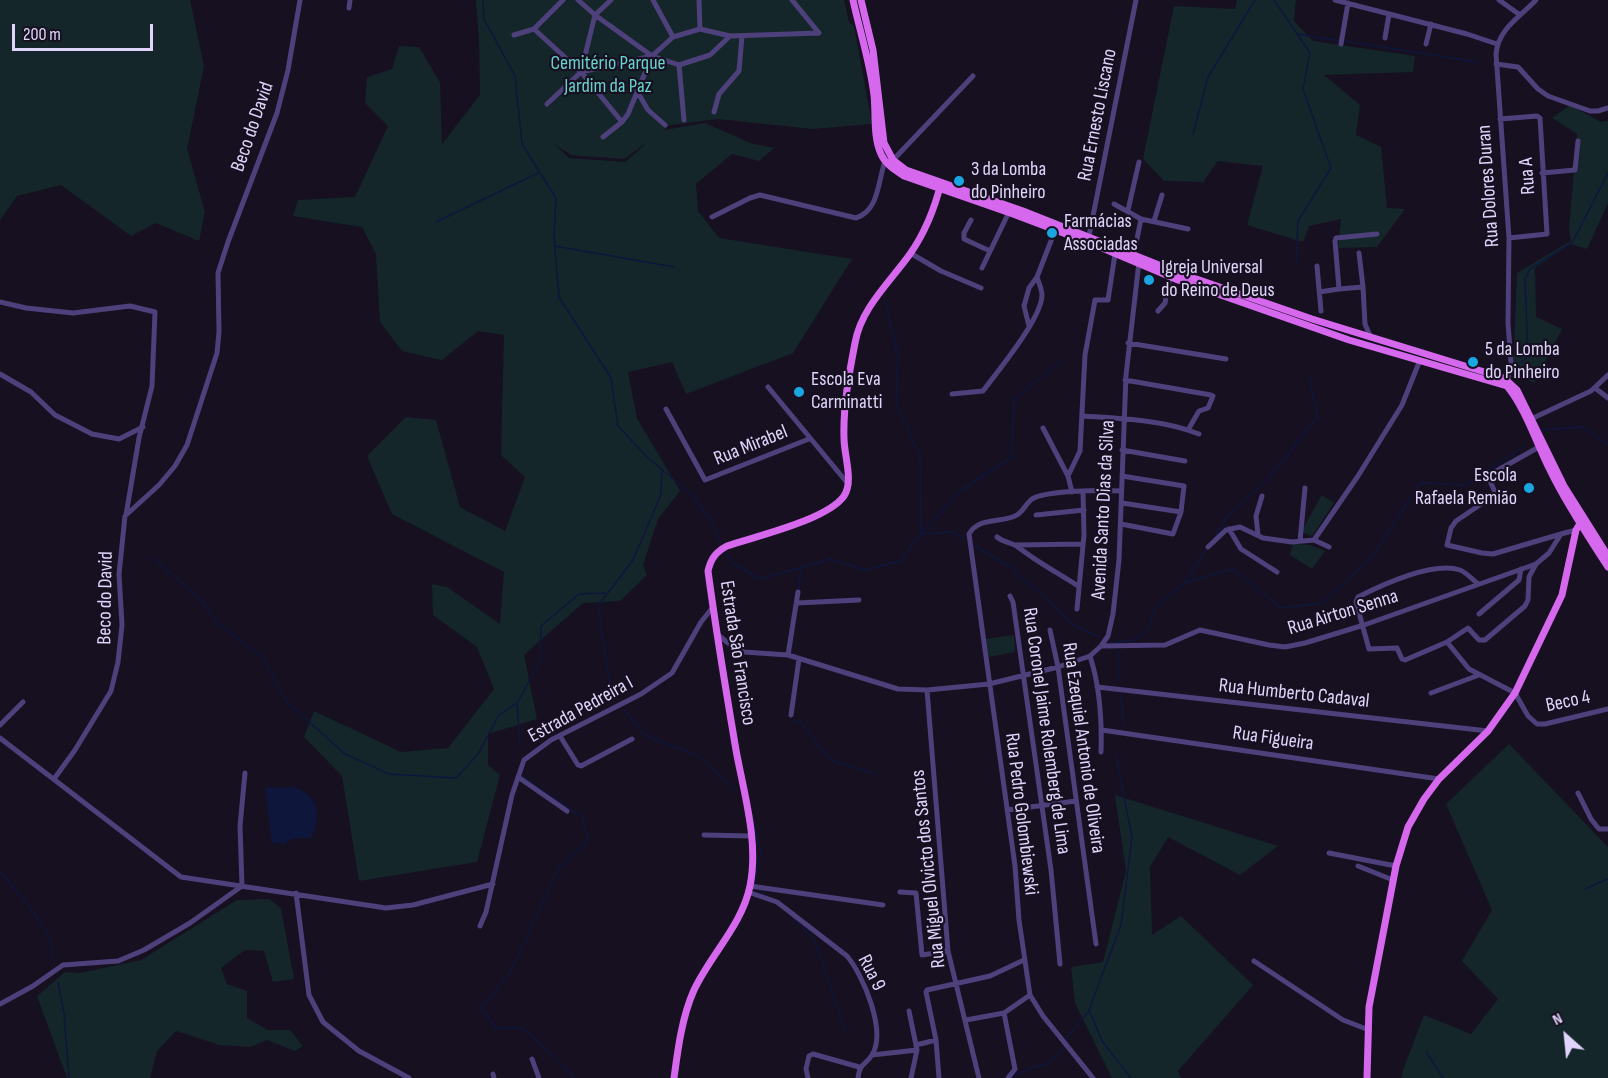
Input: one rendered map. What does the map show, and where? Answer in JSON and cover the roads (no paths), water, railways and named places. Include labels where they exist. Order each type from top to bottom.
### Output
[{"type":"main road","points":[[853,0],[856,13],[863,23],[873,50],[883,136],[892,169],[904,176],[940,186],[1056,228],[1115,254],[1137,258]]},
{"type":"main road","points":[[861,0],[865,12],[863,23]]},
{"type":"main road","points":[[856,13],[865,12]]},
{"type":"main road","points":[[889,161],[940,186],[1009,212],[1056,228],[1089,236],[1176,276],[1370,346],[1507,384],[1564,486],[1580,524],[1608,556]]},
{"type":"main road","points":[[849,485],[844,449],[844,420],[855,340],[865,312],[910,253],[931,211],[940,186]]},
{"type":"main road","points":[[1176,276],[1499,377],[1517,390],[1531,419],[1539,447],[1580,524],[1608,567]]},
{"type":"main road","points":[[1370,346],[1371,338]]},
{"type":"main road","name":"Estrada São Francisco","points":[[674,1078],[683,1022],[694,990],[733,926],[751,888],[751,836],[716,633],[708,571],[710,562],[715,554],[727,546],[814,518],[837,504],[849,485]]},
{"type":"main road","points":[[1367,1078],[1369,1007],[1396,866],[1408,827],[1439,779],[1488,731],[1515,693],[1562,594],[1580,524]]},
{"type":"street","name":"Beco do David","points":[[54,779],[75,750],[111,691],[118,662],[122,625],[119,574],[125,516],[176,466],[187,445],[217,353],[218,273],[277,113],[288,70],[300,0]]},
{"type":"street","points":[[349,8],[350,0]]},
{"type":"street","points":[[514,35],[534,30],[563,0]]},
{"type":"street","points":[[578,0],[652,56],[679,65],[710,55],[730,36]]},
{"type":"street","points":[[581,72],[595,15],[611,0]]},
{"type":"street","points":[[653,0],[673,36]]},
{"type":"street","points":[[699,0],[700,29]]},
{"type":"street","points":[[603,137],[622,122],[628,114],[652,56],[673,36],[700,29],[730,36],[819,33],[792,0]]},
{"type":"street","name":"Rua Ernesto Liscano","points":[[1089,236],[1136,0]]},
{"type":"street","points":[[1335,0],[1431,24],[1497,44],[1507,28],[1536,0]]},
{"type":"street","points":[[1499,0],[1520,15]]},
{"type":"street","points":[[1341,44],[1348,3]]},
{"type":"street","points":[[1385,38],[1389,14]]},
{"type":"street","points":[[1426,44],[1431,24]]},
{"type":"street","points":[[534,30],[581,72],[622,122]]},
{"type":"street","points":[[714,112],[719,94],[739,71],[742,61],[742,36]]},
{"type":"street","name":"Rua Dolores Duran","points":[[1497,44],[1496,64],[1509,238],[1510,363],[1507,384]]},
{"type":"street","points":[[547,104],[581,72],[652,56]]},
{"type":"street","points":[[1496,64],[1518,67],[1538,89],[1548,96],[1590,111],[1608,108]]},
{"type":"street","points":[[679,65],[684,120]]},
{"type":"street","points":[[712,217],[760,195],[856,218],[862,216],[870,210],[881,172],[889,161],[973,76]]},
{"type":"street","points":[[637,91],[648,110],[665,125]]},
{"type":"street","name":"Rua A","points":[[1500,119],[1539,116],[1547,234],[1509,238]]},
{"type":"street","points":[[1542,172],[1575,170],[1578,141]]},
{"type":"street","points":[[1128,210],[1139,162]]},
{"type":"street","points":[[881,172],[892,169]]},
{"type":"street","points":[[1154,221],[1162,195]]},
{"type":"street","points":[[1114,204],[1142,219],[1188,229]]},
{"type":"street","points":[[982,268],[1009,212]]},
{"type":"street","name":"Avenida Santo Dias da Silva","points":[[716,633],[744,652],[788,655],[898,689],[927,690],[989,684],[1023,676],[1090,656],[1101,646],[1108,636],[1113,614],[1119,560],[1125,380],[1142,219]]},
{"type":"street","points":[[972,220],[964,234],[964,239],[990,251]]},
{"type":"street","points":[[1029,326],[1024,306],[1029,288],[1037,277],[1056,228]]},
{"type":"street","points":[[1339,289],[1336,238],[1377,234]]},
{"type":"street","points":[[910,253],[941,271],[981,288]]},
{"type":"street","points":[[1359,253],[1365,324],[1371,338]]},
{"type":"street","points":[[1068,476],[1080,451],[1085,355],[1095,300],[1109,298],[1115,254]]},
{"type":"street","points":[[1317,266],[1321,311]]},
{"type":"street","points":[[1158,311],[1166,303],[1176,276]]},
{"type":"street","points":[[952,394],[983,391],[1039,308],[1042,295],[1037,277]]},
{"type":"street","points":[[1319,292],[1363,287]]},
{"type":"street","points":[[0,302],[26,308],[73,313],[130,306],[155,312],[152,386],[139,438],[125,516]]},
{"type":"street","points":[[1358,334],[1365,324]]},
{"type":"street","points":[[1128,343],[1226,359]]},
{"type":"street","points":[[1314,540],[1358,476],[1402,405],[1420,360]]},
{"type":"street","points":[[0,374],[31,392],[55,415],[92,434],[118,440],[142,427]]},
{"type":"street","points":[[1531,419],[1595,388],[1608,375]]},
{"type":"street","points":[[1125,380],[1211,395],[1212,399],[1207,410],[1199,411],[1188,430]]},
{"type":"street","points":[[768,387],[849,485]]},
{"type":"street","points":[[1595,388],[1608,398]]},
{"type":"street","name":"Rua Mirabel","points":[[666,409],[705,480],[809,439]]},
{"type":"street","points":[[1082,416],[1124,418],[1199,434]]},
{"type":"street","points":[[1043,428],[1068,476],[1072,492],[1122,491]]},
{"type":"street","points":[[1539,447],[1491,474],[1489,479],[1496,495],[1456,521],[1451,528],[1447,544],[1482,554],[1493,554],[1560,534],[1580,524]]},
{"type":"street","points":[[1122,450],[1185,461]]},
{"type":"street","points":[[1120,524],[1173,534],[1181,512],[1184,486],[1122,476]]},
{"type":"street","points":[[1300,541],[1305,488]]},
{"type":"street","name":"Rua Pedro Golombiewski","points":[[1072,492],[1037,497],[1030,500],[1016,516],[979,524],[972,528],[969,534],[1030,995],[1043,1016],[1093,1078]]},
{"type":"street","points":[[1077,609],[1083,544],[1083,492]]},
{"type":"street","points":[[1258,535],[1256,516],[1262,496]]},
{"type":"street","points":[[1122,503],[1181,512]]},
{"type":"street","points":[[1036,515],[1084,510]]},
{"type":"street","points":[[1209,547],[1221,534],[1229,529],[1240,527],[1263,538],[1314,540],[1329,547]]},
{"type":"street","points":[[1229,529],[1241,549],[1277,572]]},
{"type":"street","points":[[1478,584],[1461,570],[1424,571],[1388,582],[1356,599],[1370,651],[1397,648],[1403,660],[1447,642],[1468,628],[1479,640],[1485,640],[1525,606],[1528,600],[1529,577],[1536,564],[1549,553],[1560,534]]},
{"type":"street","points":[[997,537],[1016,545],[1083,544]]},
{"type":"street","points":[[1016,545],[1024,553],[1078,586]]},
{"type":"street","name":"Rua Airton Senna","points":[[1101,646],[1165,645],[1200,630],[1285,647],[1364,625],[1536,564]]},
{"type":"street","points":[[1479,614],[1519,580],[1521,569]]},
{"type":"street","points":[[788,655],[798,592]]},
{"type":"street","name":"Rua Coronel Jaime Rolemberg de Lima","points":[[1010,596],[1013,602],[1043,806],[1060,964]]},
{"type":"street","points":[[797,603],[860,600]]},
{"type":"street","name":"Estrada Pedreira I","points":[[480,926],[486,912],[512,795],[524,760],[560,736],[641,694],[672,673],[701,622],[713,607]]},
{"type":"street","name":"Rua Ezequiel Antonio de Oliveira","points":[[1050,630],[1058,667],[1096,944]]},
{"type":"street","points":[[1447,642],[1460,660],[1479,675],[1515,693]]},
{"type":"street","points":[[1090,656],[1097,687],[1102,729],[1101,752]]},
{"type":"street","points":[[791,715],[799,659]]},
{"type":"street","points":[[1431,693],[1479,675]]},
{"type":"street","name":"Rua Humberto Cadaval","points":[[1097,687],[1488,731]]},
{"type":"street","name":"Rua Miguel Olvicto dos Santos","points":[[927,690],[948,951],[979,1078]]},
{"type":"street","name":"Beco 4","points":[[1515,693],[1528,716],[1537,724],[1608,709]]},
{"type":"street","points":[[0,725],[23,702]]},
{"type":"street","name":"Rua Figueira","points":[[1102,729],[1439,779]]},
{"type":"street","points":[[560,736],[578,765],[581,766],[632,740]]},
{"type":"street","points":[[0,738],[176,875],[386,908],[413,905],[492,884]]},
{"type":"street","points":[[242,886],[240,826],[245,772]]},
{"type":"street","points":[[518,777],[567,811]]},
{"type":"street","points":[[1578,792],[1591,819],[1599,829],[1608,829]]},
{"type":"street","points":[[1007,810],[1076,801]]},
{"type":"street","points":[[704,835],[751,836]]},
{"type":"street","points":[[1329,853],[1396,866]]},
{"type":"street","points":[[1358,866],[1393,880]]},
{"type":"street","points":[[0,1004],[33,986],[63,965],[118,961],[144,950],[190,923],[242,886]]},
{"type":"street","points":[[751,888],[883,904]]},
{"type":"street","name":"Rua 9","points":[[751,888],[777,902],[847,956],[855,966],[876,1021],[877,1032],[872,1055]]},
{"type":"street","points":[[900,892],[916,893],[922,955],[948,951]]},
{"type":"street","points":[[296,893],[309,995],[322,1022],[359,1051],[409,1078]]},
{"type":"street","points":[[939,1078],[936,1040],[926,992],[930,988],[990,976],[1024,960]]},
{"type":"street","points":[[1254,961],[1343,1020],[1369,1030]]},
{"type":"street","points":[[966,1020],[1004,1014],[1030,995]]},
{"type":"street","points":[[909,1011],[916,1047],[911,1078]]},
{"type":"street","points":[[1004,1014],[1015,1070],[1008,1078]]},
{"type":"street","points":[[858,1078],[860,1067],[872,1055],[916,1047],[936,1040]]},
{"type":"street","points":[[808,1078],[806,1069],[809,1056],[813,1054],[860,1067]]},
{"type":"street","points":[[532,1059],[539,1078]]},
{"type":"water","points":[[295,787],[314,801],[317,814],[311,838],[293,839],[285,844],[272,843],[265,788]]},
{"type":"waterway","points":[[483,0],[484,19],[515,76],[522,144],[556,198],[554,236],[559,297],[611,378],[618,426],[646,456],[692,495],[712,523],[721,542]]},
{"type":"waterway","points":[[1193,134],[1208,77],[1255,0]]},
{"type":"waterway","points":[[1274,0],[1310,53],[1303,89],[1331,168],[1298,221],[1296,268]]},
{"type":"waterway","points":[[1297,34],[1340,41]]},
{"type":"waterway","points":[[1345,41],[1477,62]]},
{"type":"waterway","points":[[436,222],[538,173]]},
{"type":"waterway","points":[[1521,362],[1528,357],[1525,279],[1530,269],[1572,243],[1608,173]]},
{"type":"waterway","points":[[555,246],[674,267]]},
{"type":"waterway","points":[[885,301],[898,357],[896,404],[920,456],[921,533]]},
{"type":"waterway","points":[[922,533],[961,490],[1012,457],[1014,399],[1064,359]]},
{"type":"waterway","points":[[1213,540],[1227,517],[1270,477],[1318,416],[1309,377]]},
{"type":"waterway","points":[[1540,430],[1583,427],[1608,445]]},
{"type":"waterway","points":[[1184,583],[1233,569],[1281,608],[1322,603],[1372,557],[1420,483],[1466,485],[1523,447]]},
{"type":"waterway","points":[[616,698],[611,692],[598,606],[633,560],[661,495],[662,469]]},
{"type":"waterway","points":[[725,550],[732,563],[760,579],[831,559],[865,570],[900,561],[921,534],[954,532],[964,539]]},
{"type":"waterway","points":[[973,545],[1011,566],[1014,572],[1048,600],[1073,625],[1098,636]]},
{"type":"waterway","points":[[1112,643],[1134,640],[1148,630],[1154,609],[1184,583],[1207,549]]},
{"type":"waterway","points":[[152,557],[200,599],[217,623],[263,658],[287,702],[345,754],[389,774],[456,778],[478,754],[499,715],[517,703]]},
{"type":"waterway","points":[[798,569],[801,570],[799,589]]},
{"type":"waterway","points":[[520,747],[517,703],[540,662],[541,626],[579,594],[606,593]]},
{"type":"waterway","points":[[791,655],[793,641]]},
{"type":"waterway","points":[[1118,650],[1118,683]]},
{"type":"waterway","points":[[1120,692],[1124,724]]},
{"type":"waterway","points":[[624,709],[644,735],[697,755],[736,790]]},
{"type":"waterway","points":[[793,715],[794,722],[801,722],[830,760],[876,774]]},
{"type":"waterway","points":[[1116,756],[1132,837],[1121,925],[1089,1010],[1102,1041],[1131,1078]]},
{"type":"waterway","points":[[522,776],[582,817],[588,840],[558,869],[512,969],[481,1009],[496,1028],[523,1028],[566,1068],[573,1078]]},
{"type":"waterway","points":[[753,822],[761,853],[754,884]]},
{"type":"waterway","points":[[0,871],[34,913],[49,936],[53,957]]},
{"type":"waterway","points":[[1585,889],[1608,879]]},
{"type":"waterway","points":[[758,890],[766,896]]},
{"type":"waterway","points":[[793,918],[815,941],[845,1029]]},
{"type":"waterway","points":[[58,982],[64,1013],[69,1078]]},
{"type":"waterway","points":[[1067,1041],[1067,1037],[1089,1011]]},
{"type":"waterway","points":[[1012,1076],[1047,1064],[1066,1045]]},
{"type":"waterway","points":[[1426,1052],[1443,1078]]},
{"type":"place","name":"3 da Lomba do Pinheiro","points":[[959,181]]},
{"type":"place","name":"Farmácias Associadas","points":[[1052,233]]},
{"type":"place","name":"Igreja Universal do Reino de Deus","points":[[1149,280]]},
{"type":"place","name":"5 da Lomba do Pinheiro","points":[[1473,362]]},
{"type":"place","name":"Escola Eva Carminatti","points":[[799,392]]},
{"type":"place","name":"Escola Rafaela Remião","points":[[1529,488]]},
{"type":"park label","name":"Cemitério Parque Jardim da Paz","points":[[608,76]]}]
